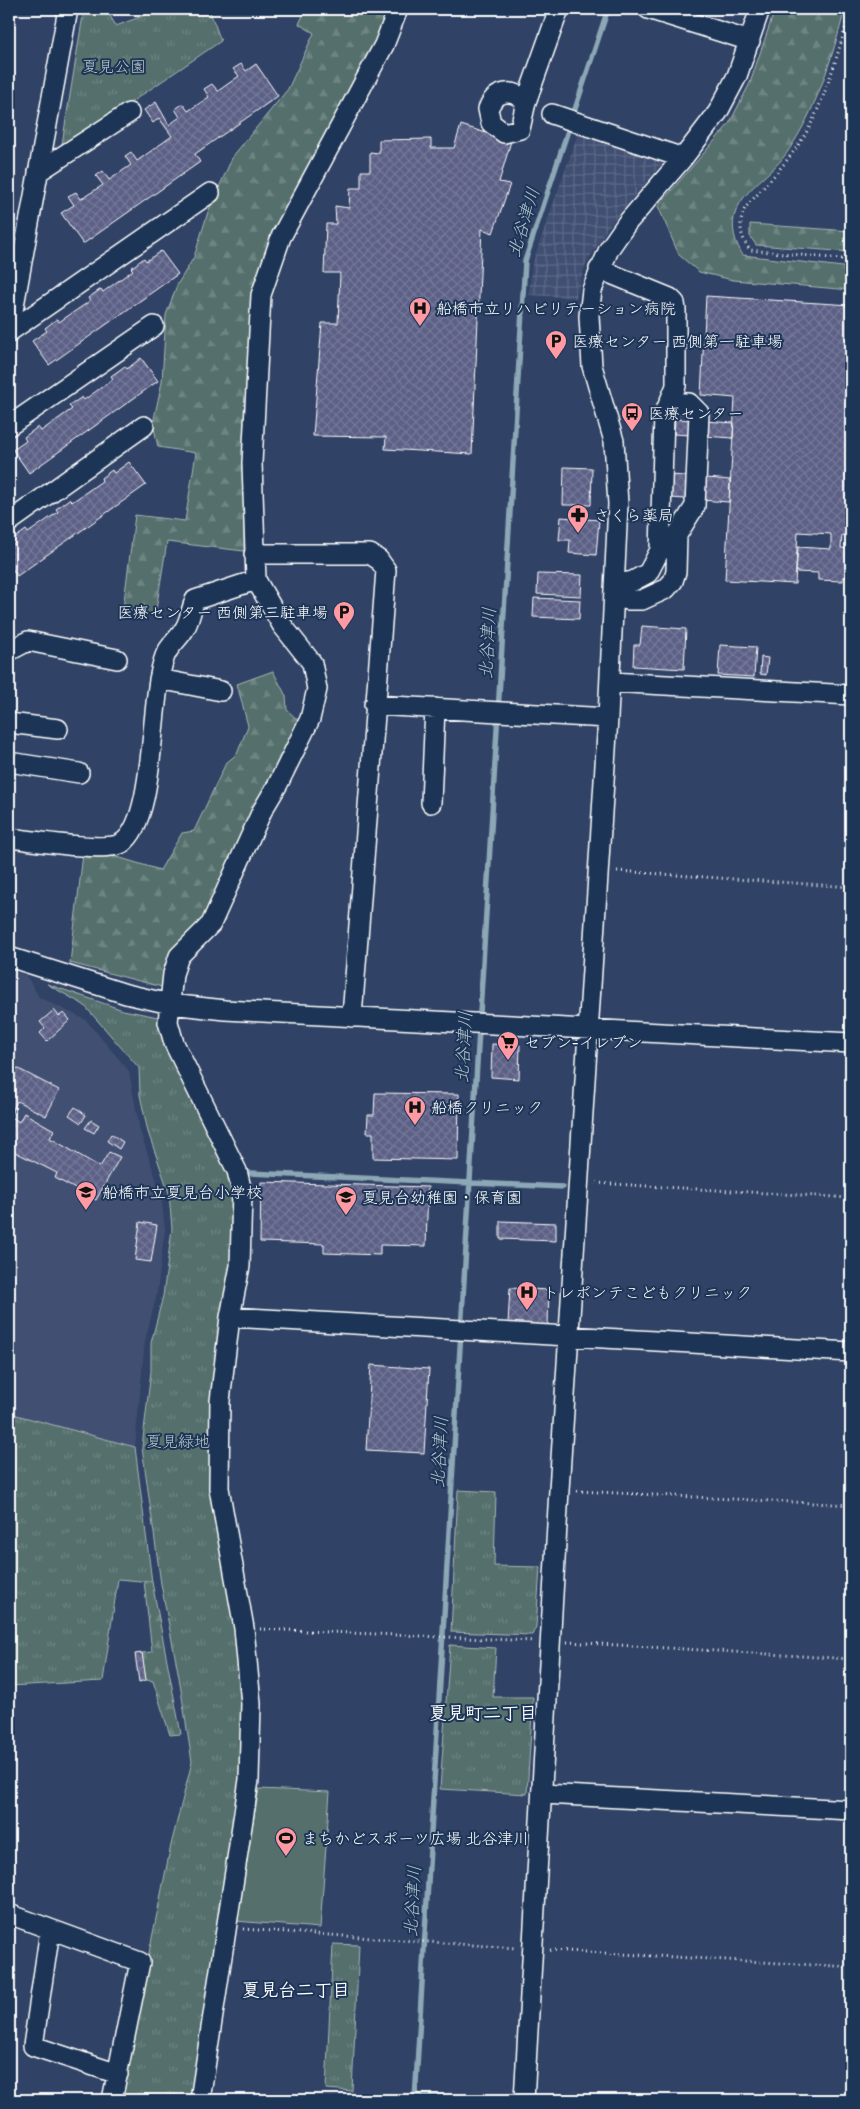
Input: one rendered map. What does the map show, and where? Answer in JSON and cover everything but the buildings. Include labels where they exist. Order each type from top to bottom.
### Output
[{"type":"street","points":[[9,332],[68,9]]},
{"type":"street","points":[[200,2100],[249,1780],[251,1704],[244,1628],[219,1488],[220,1402],[230,1317],[240,1266],[242,1192],[237,1171],[174,1043],[168,1022],[173,974],[179,956],[211,924],[262,811],[278,784],[310,719],[318,689],[312,663],[282,625],[256,580],[252,463],[261,296],[281,237],[384,45],[398,9]]},
{"type":"street","points":[[526,102],[559,9]]},
{"type":"street","points":[[648,9],[750,41]]},
{"type":"street","points":[[524,2100],[552,1642],[559,1490],[608,718],[618,504],[614,441],[596,381],[589,343],[589,316],[592,290],[609,249],[626,223],[682,158],[718,112],[737,76],[760,9]]},
{"type":"street","points":[[38,172],[129,113]]},
{"type":"street","points":[[558,116],[682,158]]},
{"type":"street","points":[[9,332],[210,193]]},
{"type":"street","points":[[600,269],[665,295],[675,303],[676,386],[666,409],[660,550],[648,573],[633,582],[627,582],[614,592]]},
{"type":"street","points":[[9,426],[154,326]]},
{"type":"street","points":[[614,592],[627,600],[642,600],[666,589],[676,572],[677,535],[695,506],[699,413],[690,403],[673,403],[666,409]]},
{"type":"street","points":[[9,522],[144,426]]},
{"type":"street","points":[[254,554],[370,554],[379,560],[386,570],[374,705],[352,1017]]},
{"type":"street","points":[[9,838],[100,847],[122,844],[139,817],[152,745],[159,679],[165,655],[186,627],[195,600],[256,580]]},
{"type":"street","points":[[9,650],[28,641],[117,659]]},
{"type":"street","points":[[159,679],[221,691]]},
{"type":"street","points":[[610,682],[851,695]]},
{"type":"street","points":[[374,705],[608,718]]},
{"type":"street","points":[[432,803],[435,708]]},
{"type":"street","points":[[9,723],[58,729]]},
{"type":"street","points":[[9,762],[79,773]]},
{"type":"street","points":[[9,956],[83,982],[170,1004],[224,1010],[851,1043]]},
{"type":"street","points":[[230,1317],[851,1352]]},
{"type":"street","points":[[543,1794],[851,1810]]},
{"type":"street","points":[[9,1914],[140,1962],[112,2100]]},
{"type":"street","points":[[50,1930],[33,2046],[118,2074]]},
{"type":"path","points":[[850,9],[845,31],[811,122],[789,158],[746,208],[742,215],[741,229],[742,239],[750,250],[851,260]]},
{"type":"path","points":[[598,870],[851,886]]},
{"type":"path","points":[[580,1182],[851,1198]]},
{"type":"path","points":[[559,1490],[851,1506]]},
{"type":"path","points":[[244,1628],[552,1642],[851,1659]]},
{"type":"path","points":[[225,1928],[534,1949],[851,1967]]},
{"type":"shaded area","points":[[579,131],[665,160],[608,227],[585,266],[576,298],[529,295],[532,264]]},
{"type":"shaded area","name":"船橋市立夏見台小学校","points":[[9,970],[26,975],[39,997],[86,1020],[129,1071],[140,1131],[161,1194],[165,1229],[157,1294],[145,1341],[135,1447],[9,1413]]},
{"type":"green space","name":"夏見公園","points":[[84,9],[106,9],[116,26],[161,9],[209,9],[221,41],[61,150]]},
{"type":"green space","points":[[306,9],[392,9],[379,43],[276,234],[244,464],[244,551],[167,542],[155,616],[123,609],[135,515],[185,521],[196,453],[158,447],[153,423],[162,382],[166,315],[177,285],[194,257],[208,212],[233,156],[288,89],[314,33],[299,24]]},
{"type":"green space","points":[[775,9],[845,9],[829,65],[806,121],[786,154],[752,188],[740,203],[733,223],[736,240],[743,255],[851,268],[851,290],[733,280],[699,272],[679,255],[658,206],[729,124],[750,83]]},
{"type":"green space","points":[[750,224],[851,231],[851,252],[756,245],[750,236]]},
{"type":"green space","points":[[273,671],[286,696],[287,710],[300,722],[207,919],[166,988],[70,963],[83,854],[114,856],[160,870],[182,833],[194,831],[226,763],[237,754],[248,726],[237,684]]},
{"type":"green space","name":"夏見緑地","points":[[47,984],[123,1010],[163,1018],[235,1191],[232,1263],[214,1402],[238,1627],[245,1777],[192,2100],[119,2100],[171,1845],[192,1762],[179,1677],[161,1584],[142,1447],[151,1371],[151,1343],[163,1296],[172,1229],[169,1193],[148,1132],[140,1095],[139,1068],[84,1005]]},
{"type":"green space","points":[[9,1413],[135,1447],[152,1582],[118,1579],[103,1681],[9,1686]]},
{"type":"green space","points":[[458,1490],[496,1492],[494,1566],[540,1567],[536,1627],[532,1635],[451,1632]]},
{"type":"green space","points":[[144,1581],[152,1582],[181,1734],[170,1735],[153,1681],[146,1680],[142,1653],[152,1652]]},
{"type":"green space","points":[[450,1645],[496,1648],[493,1697],[533,1697],[527,1794],[440,1789]]},
{"type":"green space","name":"まちかどスポーツ広場 北谷津川","points":[[259,1789],[330,1792],[320,1928],[235,1921]]},
{"type":"green space","points":[[333,1944],[359,1945],[352,2091],[326,2089]]},
{"type":"waterway","name":"北谷津川","points":[[415,2100],[525,261],[608,9]]},
{"type":"waterway","points":[[249,1173],[563,1187]]},
{"type":"waterway","points":[[415,2096],[490,2100]]},
{"type":"place","name":"船橋市立リハビリテーション病院","points":[[420,327]]},
{"type":"place","name":"医療センター 西側第一駐車場","points":[[556,360]]},
{"type":"place","name":"医療センター","points":[[632,432]]},
{"type":"place","name":"さくら薬局","points":[[578,534]]},
{"type":"place","name":"医療センター 西側第三駐車場","points":[[344,631]]},
{"type":"place","name":"セブン-イレブン","points":[[508,1061]]},
{"type":"place","name":"船橋クリニック","points":[[415,1126]]},
{"type":"place","name":"船橋市立夏見台小学校","points":[[86,1211]]},
{"type":"place","name":"夏見台幼稚園・保育園","points":[[346,1216]]},
{"type":"place","name":"トレポンテこどもクリニック","points":[[527,1311]]},
{"type":"place","name":"まちかどスポーツ広場 北谷津川","points":[[286,1857]]},
{"type":"district","name":"夏見町二丁目","points":[[483,1712]]},
{"type":"district","name":"夏見台二丁目","points":[[296,1989]]}]
